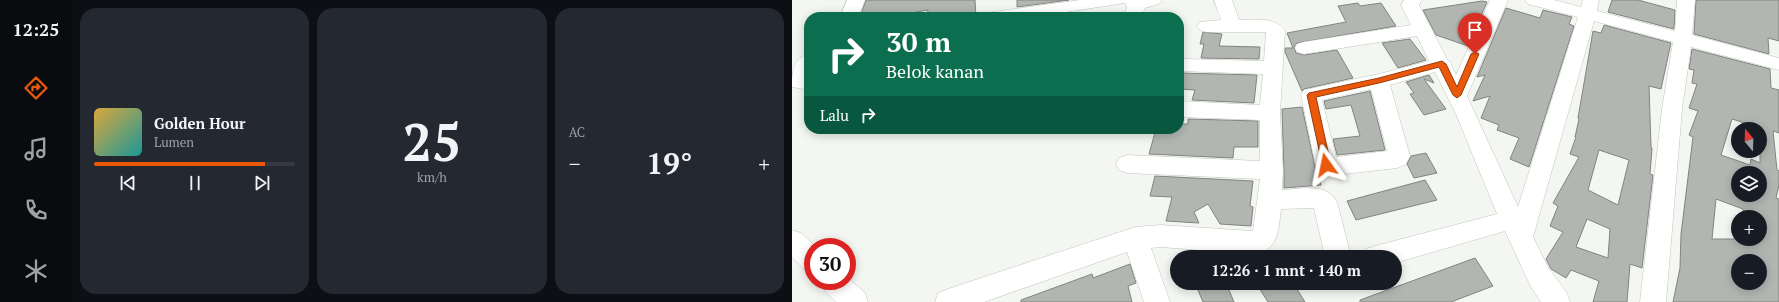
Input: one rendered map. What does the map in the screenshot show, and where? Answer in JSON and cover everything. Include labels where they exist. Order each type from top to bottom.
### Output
[{"type":"street","points":[[851,12],[856,0]]},
{"type":"street","points":[[1055,12],[1129,6],[1153,0]]},
{"type":"street","points":[[1223,0],[1232,25]]},
{"type":"street","points":[[1457,95],[1499,0]]},
{"type":"street","points":[[1534,0],[1589,7],[1683,39],[1779,64]]},
{"type":"street","points":[[1653,302],[1672,109],[1683,39],[1686,0]]},
{"type":"street","points":[[1410,2],[1457,95],[1540,278],[1557,302]]},
{"type":"street","points":[[1521,237],[1589,7]]},
{"type":"street","points":[[948,302],[1135,238],[1161,236],[1250,243],[1258,242],[1265,236],[1272,171],[1270,113],[1276,31],[1271,26],[1206,26]]},
{"type":"street","points":[[1304,48],[1423,29]]},
{"type":"street","points":[[1379,80],[1399,156],[1397,158],[1327,167],[1312,95],[1442,64]]},
{"type":"street","points":[[1184,66],[1274,68]]},
{"type":"street","points":[[804,67],[796,78],[797,82],[804,83]]},
{"type":"street","points":[[1184,109],[1270,113]]},
{"type":"street","points":[[1127,164],[1272,171]]},
{"type":"street","points":[[1270,200],[1323,199],[1326,202],[1336,250]]},
{"type":"street","points":[[1401,250],[1497,224]]},
{"type":"street","points":[[1135,238],[1158,302]]},
{"type":"street","points":[[792,241],[804,252]]},
{"type":"street","points":[[842,290],[855,302]]},
{"type":"building","points":[[866,0],[975,0],[976,12],[928,12],[928,10],[917,12],[862,12]]},
{"type":"building","points":[[1017,0],[1069,0],[1017,7]]},
{"type":"building","points":[[1612,0],[1638,0],[1675,10],[1674,29],[1608,12]]},
{"type":"building","points":[[1696,0],[1779,0],[1779,41],[1768,38],[1769,54],[1694,34]]},
{"type":"building","points":[[1482,1],[1487,2],[1468,46],[1436,35],[1423,10]]},
{"type":"building","points":[[1358,3],[1360,6],[1381,3],[1396,26],[1297,43],[1294,47],[1296,53],[1304,55],[1337,50],[1353,78],[1304,89],[1302,91],[1285,52],[1285,48],[1293,48],[1287,33],[1346,22],[1338,6]]},
{"type":"building","points":[[1506,8],[1540,18],[1543,10],[1572,17],[1569,24],[1574,26],[1529,167],[1510,159],[1519,138],[1497,130],[1499,125],[1481,118],[1490,96],[1473,101],[1485,75],[1477,77]]},
{"type":"building","points":[[1604,25],[1671,43],[1661,89],[1649,86],[1652,148],[1650,174],[1653,175],[1642,268],[1630,264],[1627,302],[1593,302],[1599,281],[1571,270],[1566,278],[1551,269],[1546,259],[1563,232],[1550,226],[1558,206],[1553,203],[1579,157],[1570,154],[1576,137],[1593,31],[1601,33]],"holes":[[[1599,150],[1629,160],[1618,205],[1588,190]],[[1587,219],[1610,229],[1608,258],[1576,247]]]},
{"type":"building","points":[[1203,32],[1222,34],[1219,46],[1260,47],[1259,59],[1201,58],[1204,44],[1200,44]]},
{"type":"building","points":[[1410,39],[1426,60],[1398,68],[1382,43]]},
{"type":"building","points":[[1692,49],[1770,69],[1771,88],[1779,90],[1779,133],[1773,131],[1777,170],[1779,171],[1779,185],[1776,198],[1779,199],[1779,302],[1673,302],[1680,268],[1681,234],[1693,137],[1689,135],[1698,111],[1689,108],[1697,84],[1692,83],[1694,70],[1689,69]]},
{"type":"building","points":[[1184,73],[1257,75],[1254,103],[1192,100],[1195,90],[1184,89]]},
{"type":"building","points":[[1429,75],[1434,83],[1424,79],[1446,109],[1424,115],[1410,94],[1414,93],[1406,82]]},
{"type":"building","points":[[1370,91],[1385,150],[1337,155],[1333,139],[1360,136],[1351,105],[1326,109],[1324,101]]},
{"type":"building","points":[[1302,107],[1315,167],[1321,185],[1284,188],[1282,109]]},
{"type":"building","points":[[1188,119],[1258,121],[1258,147],[1234,147],[1233,158],[1149,154],[1155,134],[1184,134],[1184,124],[1188,124]]},
{"type":"building","points":[[1426,153],[1437,173],[1414,178],[1407,164],[1411,156]]},
{"type":"building","points":[[1155,176],[1253,181],[1250,206],[1253,207],[1251,226],[1220,224],[1208,204],[1194,212],[1199,223],[1166,221],[1172,197],[1150,196]]},
{"type":"building","points":[[1425,180],[1437,200],[1356,220],[1347,201]]},
{"type":"building","points":[[1475,258],[1493,286],[1451,302],[1360,302],[1360,300],[1387,290],[1402,290],[1402,285]]},
{"type":"building","points":[[1130,264],[1136,283],[1128,286],[1132,302],[1021,302],[1021,300],[1092,274],[1093,278]]},
{"type":"building","points":[[1198,290],[1229,290],[1234,302],[1203,302]]},
{"type":"building","points":[[1260,290],[1297,290],[1305,302],[1268,302]]},
{"type":"route","points":[[1326,165],[1312,95],[1442,64],[1457,95],[1475,54]]}]
